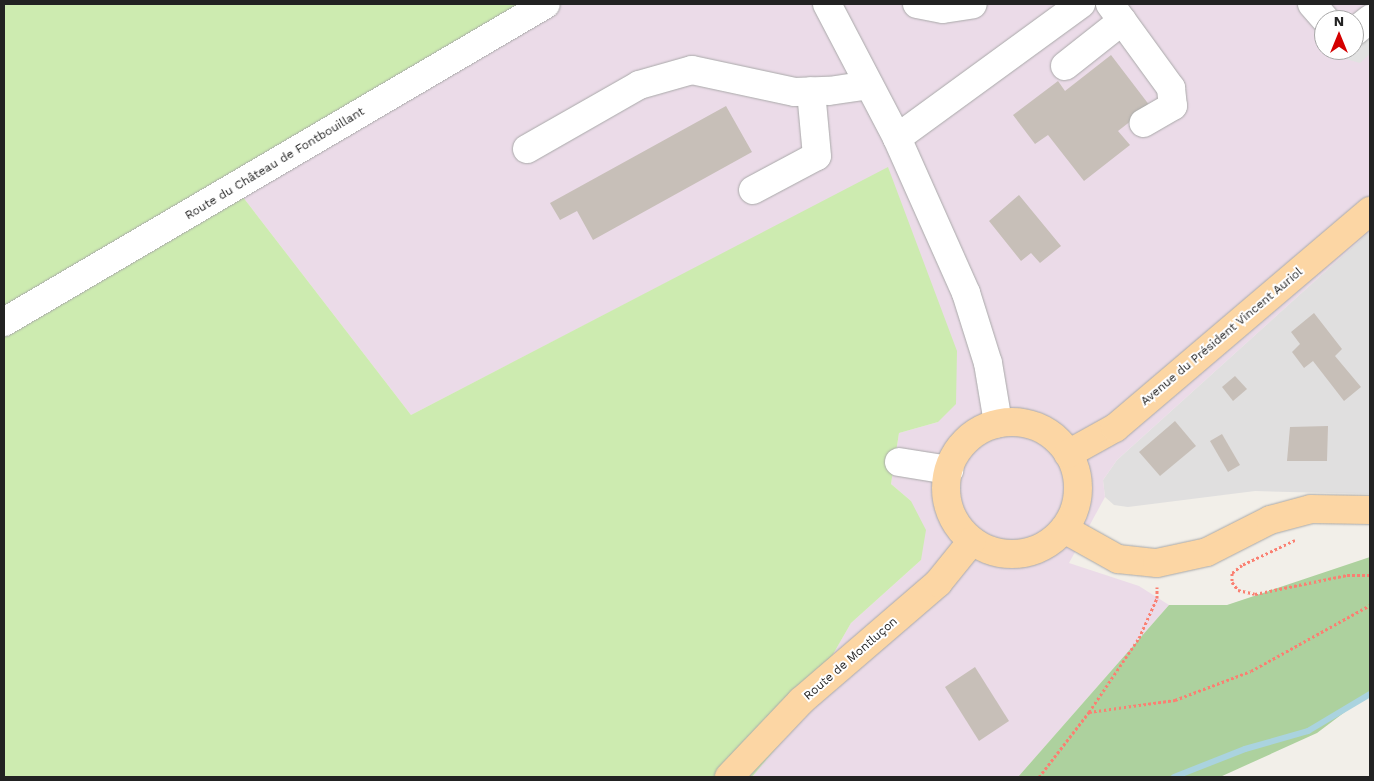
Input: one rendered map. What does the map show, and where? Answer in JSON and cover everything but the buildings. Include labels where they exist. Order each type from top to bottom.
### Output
[{"type":"main road","name":"Avenue du Président Vincent Auriol","points":[[1068,454],[1115,428],[1370,211]]},
{"type":"main road","points":[[1018,422],[1038,428],[1055,438],[1068,454],[1076,472],[1078,492],[1074,511],[1064,529],[1049,543],[1030,551],[1010,554],[990,550],[972,540],[957,525],[948,506],[946,484],[950,463],[961,445],[978,431],[998,423],[1018,422]]},
{"type":"main road","points":[[1064,529],[1118,559],[1157,563],[1207,552],[1270,520],[1311,509],[1370,510]]},
{"type":"main road","name":"Route de Montluçon","points":[[730,777],[801,702],[938,583],[972,540]]},
{"type":"street","name":"Route du Château de Fontbouillant","points":[[4,322],[546,4]]},
{"type":"street","points":[[827,4],[896,138],[966,294],[988,363],[998,423]]},
{"type":"street","points":[[917,4],[944,9],[973,4]]},
{"type":"street","points":[[896,138],[1082,4]]},
{"type":"street","points":[[1066,66],[1116,12],[1171,88],[1173,106],[1144,123]]},
{"type":"street","points":[[527,149],[639,85],[692,70],[795,92],[869,85]]},
{"type":"street","points":[[753,190],[816,156],[811,91]]},
{"type":"street","points":[[899,462],[949,470]]},
{"type":"path","points":[[1311,509],[1299,537],[1242,565],[1232,574],[1232,582],[1238,590],[1255,594],[1347,575],[1370,575]]},
{"type":"path","points":[[1039,777],[1089,712],[1139,638],[1157,598],[1157,563]]},
{"type":"path","points":[[1089,712],[1175,700],[1243,674],[1370,605]]},
{"type":"shaded area","points":[[521,4],[1370,4],[1370,231],[1117,460],[1103,480],[1105,497],[1069,563],[1139,586],[1169,605],[1018,777],[752,777],[786,736],[851,623],[921,560],[911,501],[891,484],[899,433],[938,422],[888,168],[411,415],[229,179]]},
{"type":"shaded area","points":[[1370,33],[1370,54],[1364,59],[1364,38]]},
{"type":"shaded area","points":[[1349,60],[1363,60],[1360,63]]},
{"type":"shaded area","points":[[1370,231],[1370,494],[1255,491],[1128,507],[1114,505],[1105,497],[1103,480],[1117,460]]},
{"type":"green space","points":[[4,4],[521,4],[229,179],[411,415],[888,167],[957,351],[956,404],[938,422],[899,433],[891,484],[911,501],[926,530],[921,560],[851,623],[786,736],[752,777],[4,777]]},
{"type":"green space","points":[[1370,557],[1370,693],[1317,733],[1220,777],[1018,777],[1169,605],[1227,605]]},
{"type":"waterway","points":[[1174,777],[1245,749],[1308,731],[1370,694]]}]
